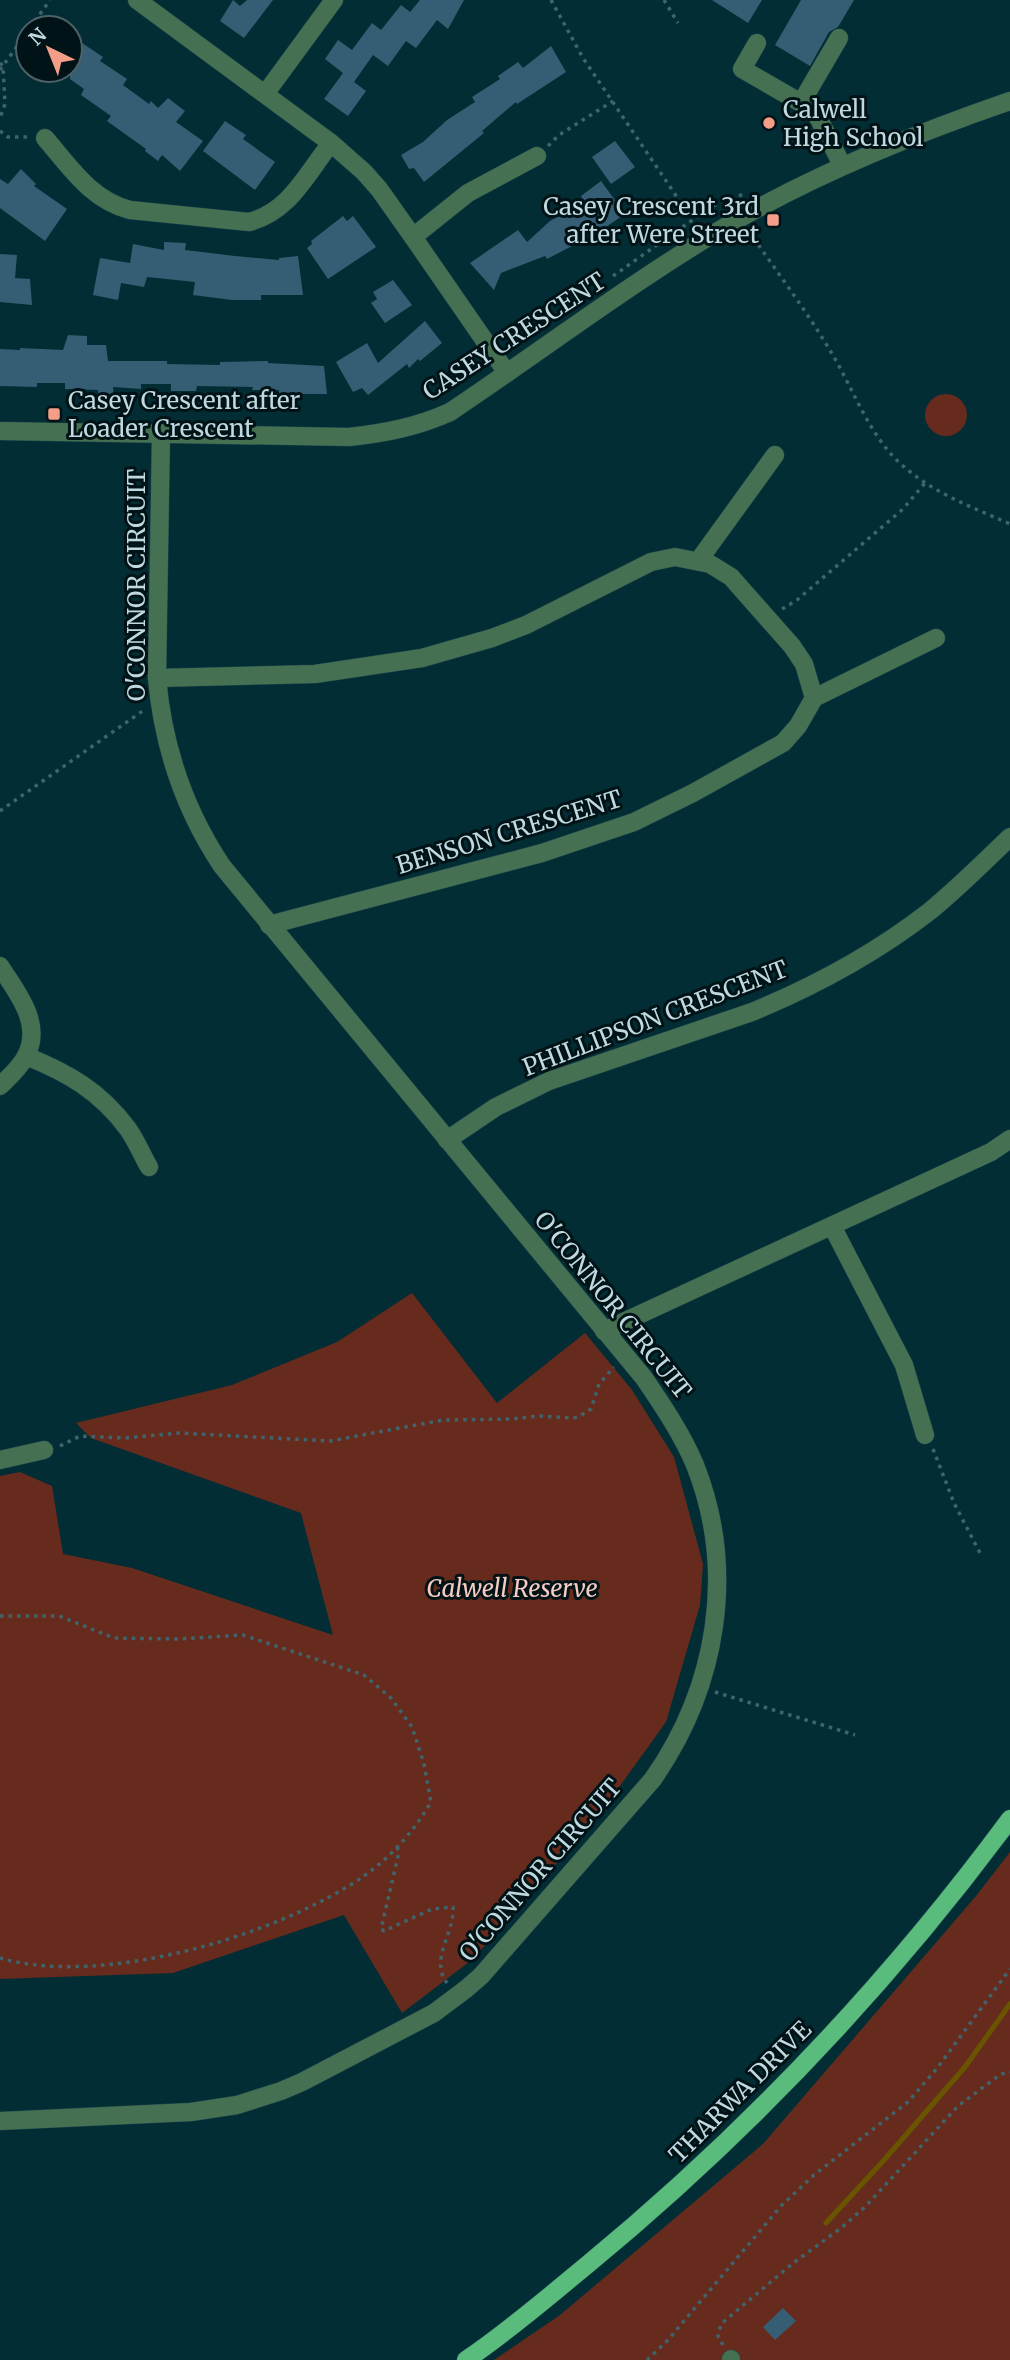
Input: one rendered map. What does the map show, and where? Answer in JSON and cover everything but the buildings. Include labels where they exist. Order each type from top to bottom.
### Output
[{"type":"main road","name":"THARWA DRIVE","points":[[466,2360],[650,2214],[793,2076],[897,1962],[1010,1819]]},
{"type":"street","points":[[137,0],[331,143],[364,172],[379,189],[507,373]]},
{"type":"street","points":[[265,94],[334,0]]},
{"type":"street","points":[[801,103],[839,38]]},
{"type":"street","points":[[757,43],[742,69],[815,111],[842,165]]},
{"type":"street","name":"CASEY CRESCENT","points":[[0,431],[349,436],[391,433],[431,421],[450,412],[645,278],[742,217],[842,165],[912,136],[1010,101]]},
{"type":"street","points":[[45,138],[89,189],[117,207],[249,222],[267,217],[282,207],[331,143]]},
{"type":"street","points":[[413,237],[468,193],[537,156]]},
{"type":"street","name":"O'CONNOR CIRCUIT","points":[[0,2121],[191,2112],[237,2105],[281,2091],[434,2012],[481,1976],[653,1779],[668,1758],[692,1713],[708,1665],[717,1615],[717,1564],[710,1514],[690,1454],[673,1420],[644,1378],[222,866],[185,800],[169,753],[157,678],[161,433]]},
{"type":"street","points":[[699,560],[775,455]]},
{"type":"street","points":[[157,678],[315,674],[351,671],[422,658],[492,638],[526,625],[651,562],[675,557],[699,560],[731,577],[792,646],[804,664],[814,698],[936,638]]},
{"type":"street","name":"BENSON CRESCENT","points":[[269,925],[542,853],[634,822],[783,743],[799,726],[814,698]]},
{"type":"street","name":"PHILLIPSON CRESCENT","points":[[447,1140],[496,1107],[549,1081],[752,1013],[846,968],[932,909],[1010,837]]},
{"type":"street","points":[[0,966],[27,1009],[32,1032],[26,1056],[0,1086]]},
{"type":"street","points":[[26,1056],[65,1072],[101,1098],[129,1130],[149,1167]]},
{"type":"street","points":[[604,1331],[991,1152],[1010,1139]]},
{"type":"street","points":[[832,1226],[904,1365],[925,1435]]},
{"type":"street","points":[[0,1460],[44,1450]]},
{"type":"path","points":[[551,0],[583,58],[681,203],[694,215],[731,199],[831,351],[880,440],[900,463],[925,483],[1010,524]]},
{"type":"path","points":[[664,0],[678,23]]},
{"type":"path","points":[[0,118],[5,104],[1,66],[14,49]]},
{"type":"path","points":[[537,156],[559,135],[612,101]]},
{"type":"path","points":[[0,131],[9,137],[45,138]]},
{"type":"path","points":[[429,403],[472,373]]},
{"type":"path","points":[[777,612],[797,600],[903,509],[925,483]]},
{"type":"path","points":[[0,811],[147,708],[149,719]]},
{"type":"path","points":[[44,1450],[65,1444],[79,1436],[125,1438],[178,1433],[330,1441],[443,1420],[538,1416],[572,1418],[591,1409],[599,1384],[609,1371]]},
{"type":"path","points":[[925,1435],[936,1455],[954,1503],[981,1553]]},
{"type":"path","points":[[0,1616],[59,1616],[114,1638],[178,1639],[243,1634],[364,1675],[391,1698],[412,1727],[424,1764],[431,1802],[414,1830],[365,1875],[327,1898],[256,1930],[190,1951],[87,1968],[13,1962],[0,1958]]},
{"type":"path","points":[[728,1695],[855,1735]]},
{"type":"path","points":[[397,1847],[399,1852],[381,1929],[384,1931],[432,1909],[453,1907],[454,1920],[439,1964],[442,1977]]},
{"type":"path","points":[[647,2360],[667,2341],[781,2206],[814,2175],[908,2102],[938,2067],[1010,1969]]},
{"type":"path","points":[[731,2360],[718,2336],[721,2325],[792,2264],[865,2207],[958,2106],[1001,2074],[1010,2072]]},
{"type":"green space","points":[[946,394],[961,400],[967,415],[961,430],[946,436],[931,430],[925,415],[931,400]]},
{"type":"green space","name":"Calwell Reserve","points":[[412,1293],[497,1403],[585,1333],[632,1390],[674,1457],[703,1564],[700,1605],[666,1722],[599,1815],[473,1959],[402,2013],[344,1915],[173,1973],[0,1979],[0,1476],[20,1472],[52,1486],[63,1554],[132,1568],[333,1635],[301,1513],[91,1438],[76,1423],[232,1385],[337,1342]]},
{"type":"green space","points":[[1010,1852],[1010,2360],[494,2360],[560,2315],[763,2144],[976,1896]]},
{"type":"waterway","points":[[826,2223],[965,2067],[1010,2004]]},
{"type":"place","name":"Calwell High School","points":[[769,123]]},
{"type":"place","name":"Casey Crescent 3rd after Were Street","points":[[773,220]]},
{"type":"place","name":"Casey Crescent after Loader Crescent","points":[[54,414]]}]
